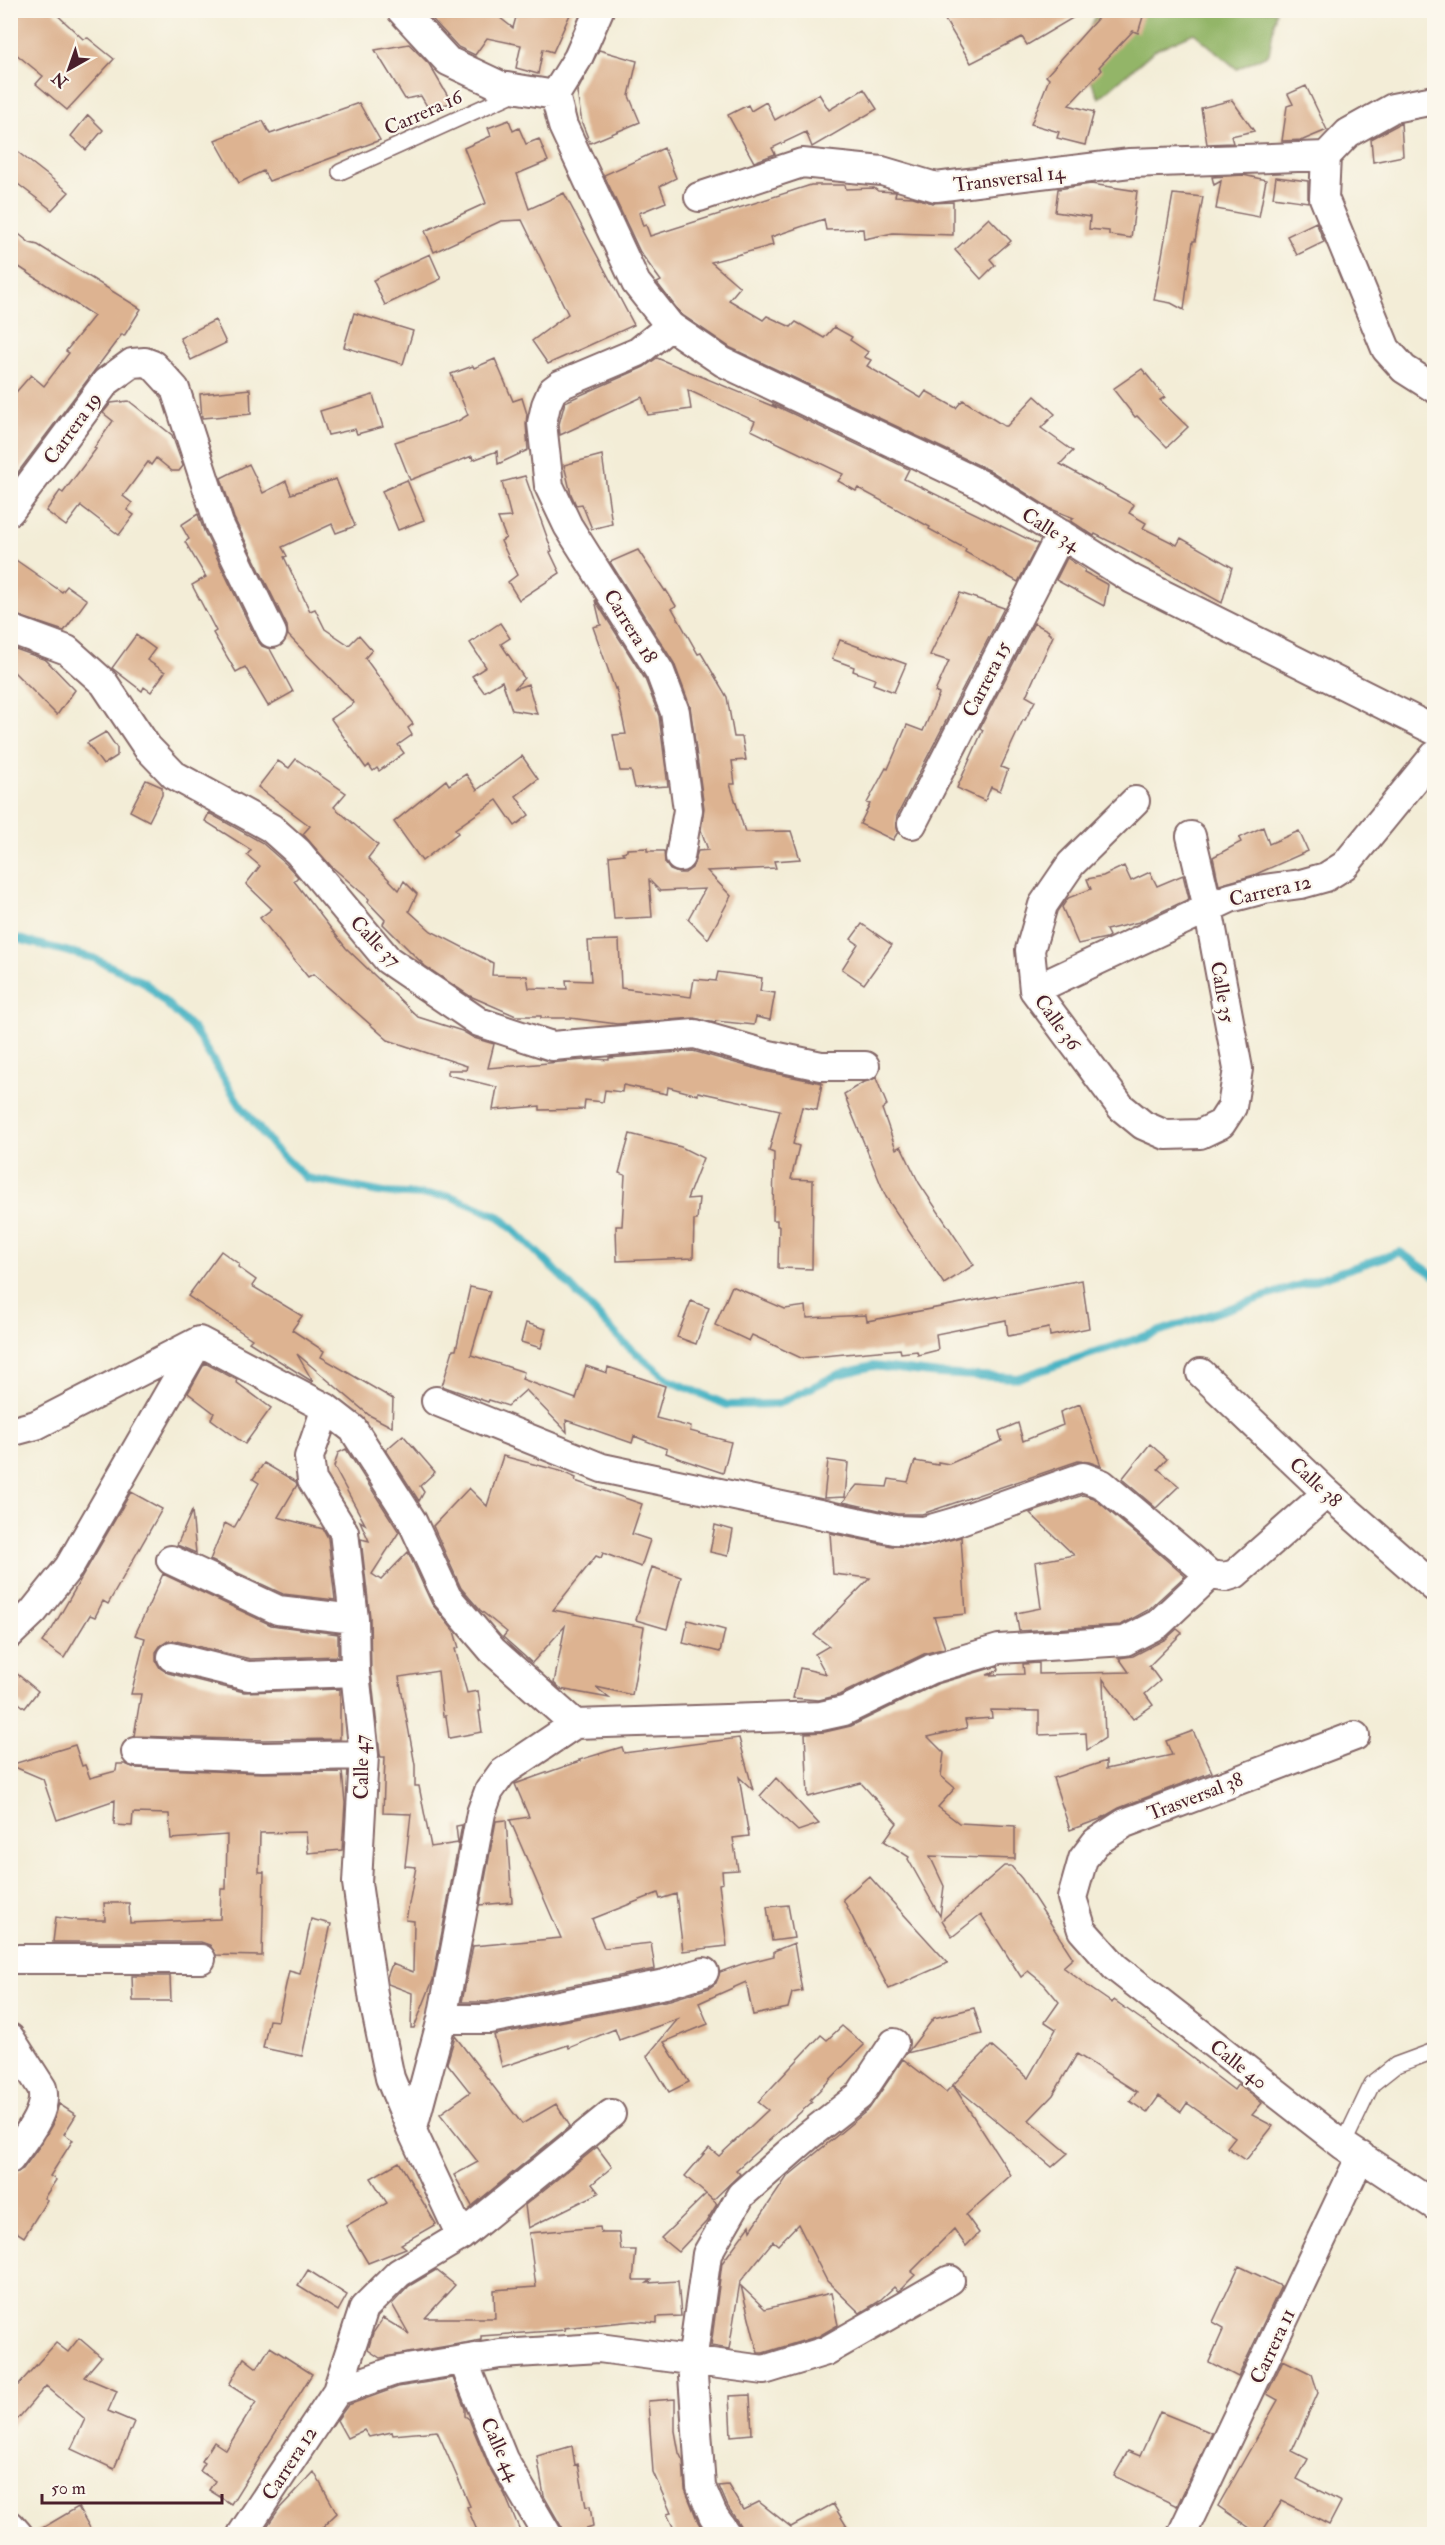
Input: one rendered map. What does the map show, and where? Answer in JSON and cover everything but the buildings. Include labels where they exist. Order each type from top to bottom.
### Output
[{"type":"street","points":[[401,10],[448,61],[501,86],[555,95]]},
{"type":"street","points":[[599,10],[578,58],[555,95],[563,126],[636,283],[670,326]]},
{"type":"street","points":[[1434,100],[1393,108],[1348,133],[1326,156],[1324,198],[1386,349],[1404,369],[1434,388]]},
{"type":"street","name":"Transversal 14","points":[[699,197],[802,163],[882,171],[936,187],[1130,163],[1326,156]]},
{"type":"street","name":"Carrera 18","points":[[670,326],[638,352],[560,385],[552,391],[542,423],[549,486],[568,526],[660,672],[675,712],[688,810],[680,857]]},
{"type":"street","name":"Calle 34","points":[[670,326],[723,362],[984,486],[1132,579],[1434,730]]},
{"type":"street","name":"Carrera 19","points":[[10,511],[106,382],[132,363],[145,362],[161,371],[174,389],[219,524],[272,633]]},
{"type":"street","name":"Carrera 15","points":[[912,824],[1061,534]]},
{"type":"street","name":"Calle 37","points":[[10,629],[67,650],[104,683],[147,747],[174,775],[271,828],[298,852],[388,960],[479,1022],[552,1046],[695,1034],[769,1056],[821,1066],[865,1066]]},
{"type":"street","name":"Carrera 12","points":[[1034,990],[1208,908],[1241,895],[1326,877],[1346,865],[1434,756]]},
{"type":"street","name":"Calle 36","points":[[1135,801],[1071,864],[1044,905],[1030,950],[1034,990],[1121,1107],[1143,1125],[1166,1135],[1200,1134]]},
{"type":"street","name":"Calle 35","points":[[1191,836],[1208,908],[1238,1069],[1232,1107],[1221,1124],[1200,1134]]},
{"type":"street","points":[[199,1341],[326,1408],[353,1429],[406,1512],[447,1597],[493,1651],[575,1724]]},
{"type":"street","points":[[10,1432],[36,1425],[199,1341]]},
{"type":"street","points":[[10,1634],[33,1612],[69,1567],[199,1341]]},
{"type":"street","name":"Calle 38","points":[[1201,1372],[1327,1493],[1434,1587]]},
{"type":"street","points":[[436,1401],[602,1468],[895,1530],[924,1531],[1083,1477],[1102,1484],[1210,1575],[1225,1577],[1235,1574],[1327,1493]]},
{"type":"street","name":"Calle 47","points":[[326,1408],[309,1457],[312,1480],[344,1532],[354,1619],[355,1672],[364,1755],[357,1883],[374,2001],[390,2078],[460,2236]]},
{"type":"street","points":[[171,1560],[279,1610],[354,1619]]},
{"type":"street","points":[[412,2131],[442,2019],[481,1813],[489,1791],[502,1773],[575,1724],[821,1716],[844,1711],[931,1669],[999,1649],[1125,1641],[1158,1624],[1210,1575]]},
{"type":"street","points":[[172,1657],[248,1676],[355,1672]]},
{"type":"street","name":"Trasversal 38","points":[[1072,1898],[1083,1859],[1096,1842],[1125,1823],[1355,1736]]},
{"type":"street","points":[[136,1752],[263,1757],[364,1755]]},
{"type":"street","name":"Calle 40","points":[[1072,1898],[1082,1930],[1115,1967],[1352,2151],[1434,2205]]},
{"type":"street","points":[[11,1961],[201,1959]]},
{"type":"street","points":[[442,2019],[489,2019],[665,1984],[704,1972]]},
{"type":"street","points":[[10,2038],[42,2088],[44,2097],[38,2117],[10,2159]]},
{"type":"street","points":[[726,2535],[701,2487],[692,2362],[708,2254],[741,2195],[808,2136],[859,2096],[894,2043]]},
{"type":"street","name":"Carrera 12","points":[[242,2535],[337,2391],[364,2308],[399,2273],[460,2236],[611,2114]]},
{"type":"street","name":"Carrera 11","points":[[1182,2535],[1352,2151]]},
{"type":"street","points":[[337,2391],[394,2372],[463,2360],[500,2354],[599,2348],[764,2370],[826,2351],[950,2280]]},
{"type":"street","name":"Calle 44","points":[[463,2360],[503,2459],[547,2535]]},
{"type":"street","points":[[10,2525],[18,2535]]},
{"type":"lane","name":"Carrera 16","points":[[340,172],[522,90]]},
{"type":"lane","points":[[1352,2151],[1372,2084],[1396,2065],[1434,2051]]},
{"type":"green space","points":[[1098,11],[1276,11],[1269,54],[1237,69],[1194,33],[1155,50],[1099,98],[1078,52]]},
{"type":"waterway","points":[[10,937],[93,958],[144,982],[194,1030],[240,1105],[274,1147],[306,1178],[384,1193],[450,1196],[500,1217],[557,1272],[624,1343],[669,1380],[727,1405],[778,1404],[837,1375],[873,1366],[939,1374],[1018,1378],[1400,1252],[1434,1275]]}]
